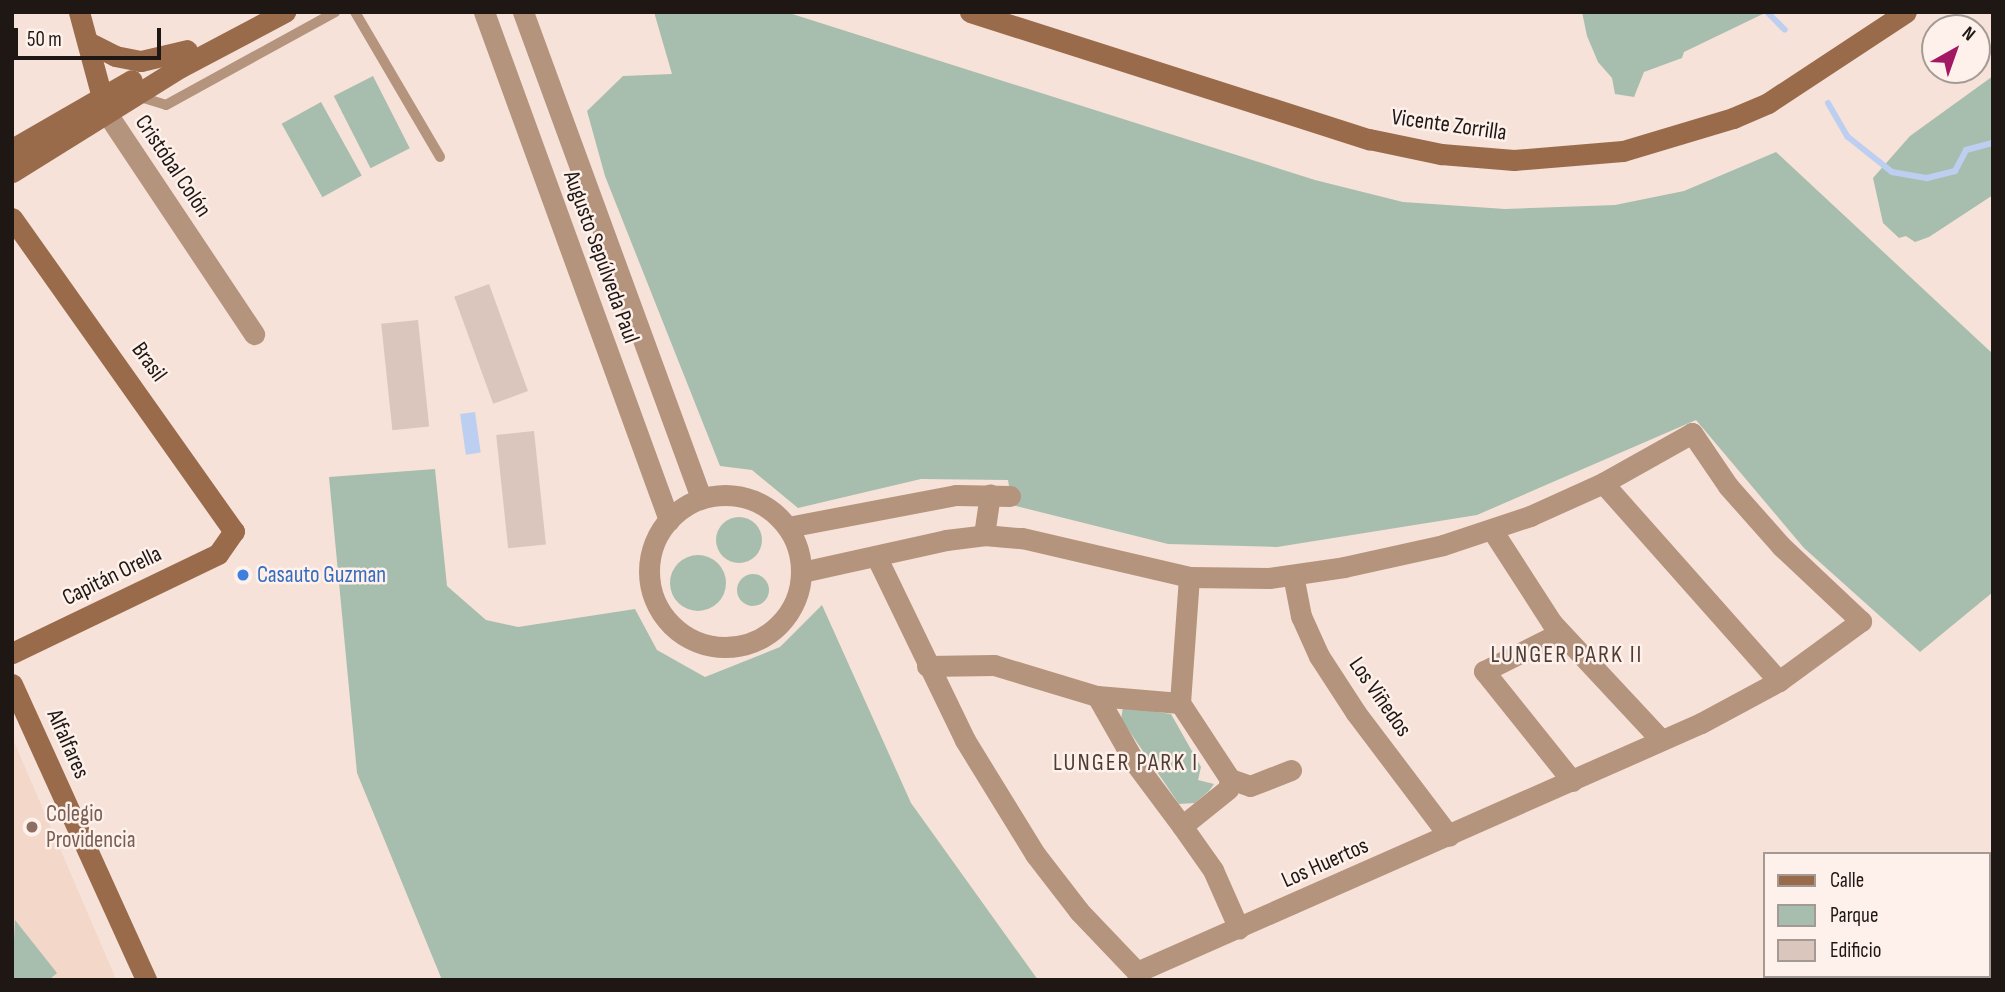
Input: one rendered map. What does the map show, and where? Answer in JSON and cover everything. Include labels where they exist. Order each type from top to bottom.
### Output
[{"type":"main road","name":"Cristóbal Colón","points":[[79,12],[104,104]]},
{"type":"main road","points":[[12,172],[104,104],[187,50],[257,12]]},
{"type":"main road","points":[[12,149],[104,104],[134,95],[285,12]]},
{"type":"main road","name":"Vicente Zorrilla","points":[[970,12],[1369,139],[1441,154],[1514,160],[1623,151],[1721,123],[1768,103],[1906,12]]},
{"type":"main road","points":[[88,41],[128,60],[165,58],[187,50]]},
{"type":"main road","name":"Brasil","points":[[12,218],[232,524],[232,540]]},
{"type":"main road","name":"Capitán Orella","points":[[12,653],[218,554],[232,540]]},
{"type":"main road","name":"Alfalfares","points":[[12,684],[146,980]]},
{"type":"street","name":"Augusto Sepúlveda Paul","points":[[484,12],[669,520]]},
{"type":"street","name":"Augusto Sepúlveda Paul","points":[[523,12],[701,498]]},
{"type":"street","name":"Cristóbal Colón","points":[[104,104],[254,334]]},
{"type":"street","points":[[523,120],[558,107]]},
{"type":"street","name":"Los Huertos","points":[[876,556],[965,740],[1035,854],[1129,968],[1144,972],[1661,740],[1779,681],[1861,621],[1781,546],[1728,486],[1692,433],[1603,483]]},
{"type":"street","points":[[802,572],[985,535],[1022,538],[1189,577],[1293,575],[1394,558],[1492,530],[1603,483],[1779,681]]},
{"type":"street","points":[[727,494],[751,498],[772,510],[788,527],[799,548],[802,572],[792,606],[769,633],[723,649],[696,641],[674,627],[657,606],[650,580],[651,554],[669,520],[701,498],[727,494]]},
{"type":"street","points":[[788,527],[909,502],[1000,495],[985,535]]},
{"type":"street","points":[[1492,530],[1560,633],[1661,740]]},
{"type":"street","name":"Los Viñedos","points":[[1293,575],[1301,617],[1320,656],[1356,713],[1449,836]]},
{"type":"street","points":[[1189,577],[1180,703],[1230,779],[1250,786],[1291,771]]},
{"type":"street","points":[[1560,633],[1484,671],[1572,781]]},
{"type":"street","points":[[927,666],[994,665],[1097,696],[1180,703]]},
{"type":"street","points":[[1097,696],[1135,763],[1213,870],[1239,929]]},
{"type":"street","points":[[1182,826],[1228,789],[1230,779]]},
{"type":"lane","points":[[134,95],[166,105],[335,12]]},
{"type":"lane","points":[[355,12],[440,158]]},
{"type":"shaded area","name":"Colegio Providencia","points":[[12,737],[116,979],[115,980],[12,980]]},
{"type":"green space","points":[[654,12],[786,12],[1315,180],[1403,202],[1505,209],[1615,205],[1684,191],[1776,152],[1993,354],[1993,592],[1920,652],[1804,548],[1696,420],[1477,515],[1277,547],[1168,544],[1012,505],[1008,480],[921,479],[798,508],[752,470],[720,466],[605,176],[587,111],[623,76],[672,74]]},
{"type":"green space","points":[[1582,12],[1767,12],[1684,52],[1682,58],[1644,72],[1634,97],[1615,94],[1612,78],[1598,62],[1587,36]]},
{"type":"green space","points":[[373,76],[410,148],[371,168],[334,96]]},
{"type":"green space","points":[[1993,76],[1993,195],[1929,237],[1915,242],[1906,236],[1899,238],[1883,223],[1873,178],[1910,136],[1982,84],[1991,84]]},
{"type":"green space","points":[[321,102],[362,175],[322,197],[282,124]]},
{"type":"green space","points":[[435,469],[447,586],[486,620],[518,627],[635,609],[657,650],[705,677],[780,647],[822,605],[911,803],[1038,980],[442,980],[357,773],[329,477]]},
{"type":"green space","points":[[739,517],[755,524],[762,540],[755,556],[739,563],[723,556],[716,540],[723,524]]},
{"type":"green space","points":[[698,555],[709,557],[718,563],[724,572],[724,594],[718,603],[709,609],[698,611],[687,609],[678,603],[672,594],[670,583],[672,572],[678,563],[687,557]]},
{"type":"green space","points":[[753,574],[764,579],[769,590],[764,601],[753,606],[742,601],[737,590],[742,579]]},
{"type":"green space","points":[[1123,707],[1171,714],[1201,767],[1198,780],[1214,784],[1209,791],[1195,803],[1179,804],[1121,719]]},
{"type":"green space","points":[[15,920],[57,973],[49,980],[12,980]]},
{"type":"water","points":[[475,412],[481,453],[466,455],[460,414]]},
{"type":"building","points":[[489,284],[528,391],[493,404],[454,297]]},
{"type":"building","points":[[418,320],[429,426],[392,430],[381,324]]},
{"type":"building","points":[[534,431],[546,544],[508,548],[496,435]]},
{"type":"waterway","points":[[1767,12],[1785,30]]},
{"type":"waterway","points":[[1828,103],[1848,137],[1892,172],[1927,178],[1955,171],[1966,150],[1993,143]]},
{"type":"place","name":"Casauto Guzman","points":[[243,575]]},
{"type":"place","name":"Colegio Providencia","points":[[32,827]]},
{"type":"district","name":"LUNGER PARK II","points":[[1567,655]]},
{"type":"district","name":"LUNGER PARK I","points":[[1126,763]]}]
